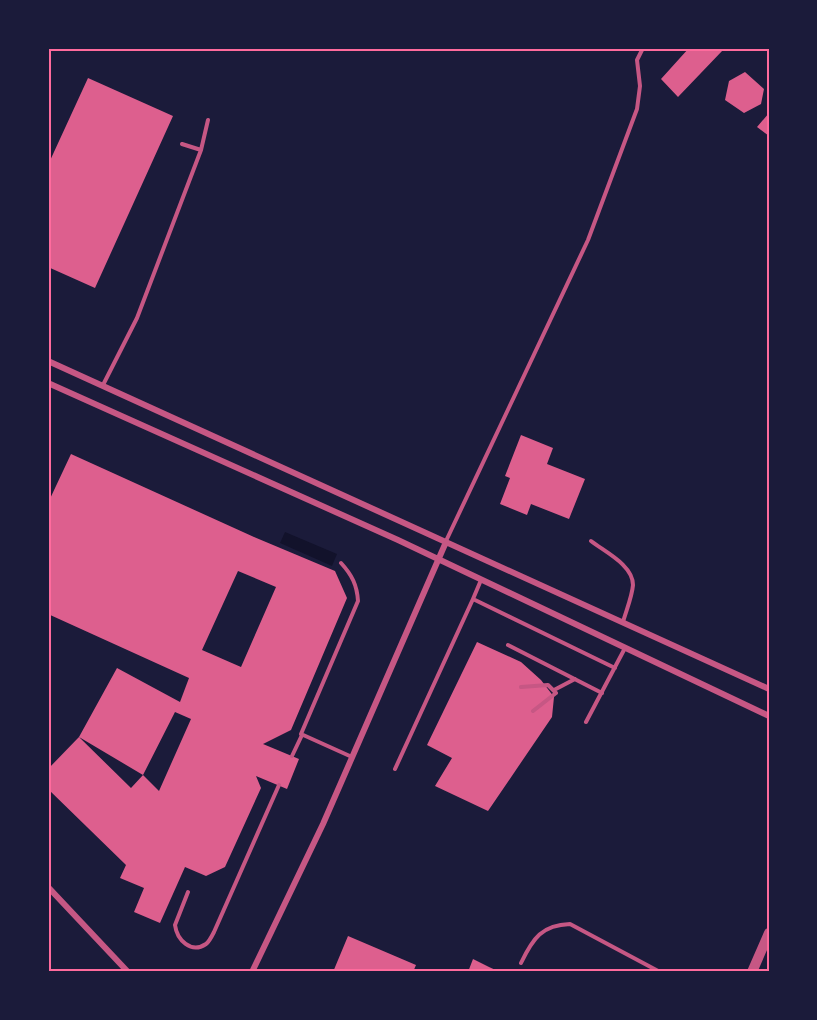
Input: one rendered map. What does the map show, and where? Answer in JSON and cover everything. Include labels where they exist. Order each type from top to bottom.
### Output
[{"type":"street","points":[[48,361],[769,689]]},
{"type":"street","points":[[48,383],[438,559],[769,716]]},
{"type":"street","points":[[252,972],[323,824],[446,542]]},
{"type":"street","points":[[48,887],[128,972]]},
{"type":"street","points":[[752,972],[769,933]]},
{"type":"lane","points":[[446,542],[588,240],[637,109],[640,86],[637,60],[643,48]]},
{"type":"lane","points":[[103,385],[136,318],[201,150],[208,120]]},
{"type":"lane","points":[[182,144],[201,150]]},
{"type":"lane","points":[[591,541],[622,564],[631,574],[633,585],[623,622]]},
{"type":"lane","points":[[292,756],[358,601],[352,574],[341,563]]},
{"type":"lane","points":[[395,769],[481,580]]},
{"type":"lane","points":[[473,600],[615,668]]},
{"type":"lane","points":[[508,645],[602,693]]},
{"type":"lane","points":[[586,723],[625,648]]},
{"type":"lane","points":[[533,711],[555,693],[554,690],[575,679]]},
{"type":"lane","points":[[521,687],[548,685],[554,690]]},
{"type":"lane","points":[[302,735],[352,757]]},
{"type":"lane","points":[[188,892],[174,925],[180,939],[187,945],[195,947],[207,944],[214,932],[279,785]]},
{"type":"lane","points":[[521,963],[528,947],[539,934],[554,925],[570,924],[660,972]]},
{"type":"shaded area","points":[[285,532],[337,554],[332,566],[280,543]]},
{"type":"building","points":[[689,48],[721,48],[723,50],[678,97],[661,79]]},
{"type":"building","points":[[745,72],[764,89],[761,104],[744,113],[725,100],[729,81]]},
{"type":"building","points":[[88,78],[173,116],[95,288],[48,267],[48,165]]},
{"type":"building","points":[[769,113],[769,136],[757,127]]},
{"type":"building","points":[[521,435],[553,448],[547,464],[585,479],[569,519],[531,504],[527,515],[500,504],[510,478],[505,476]]},
{"type":"building","points":[[71,454],[335,571],[347,598],[291,730],[263,744],[299,759],[287,789],[256,776],[261,788],[225,867],[206,876],[185,867],[160,923],[134,912],[144,888],[120,878],[126,865],[48,789],[48,769],[79,737],[117,668],[180,702],[189,678],[48,614],[48,503]],"holes":[[[238,571],[276,587],[241,667],[202,650]],[[175,712],[191,719],[159,791],[143,775]],[[79,737],[143,775],[131,788]]]},
{"type":"building","points":[[477,642],[521,662],[541,680],[554,697],[552,717],[488,811],[435,786],[452,758],[427,745]]},
{"type":"building","points":[[348,936],[416,965],[413,972],[333,972]]},
{"type":"building","points":[[473,959],[489,967],[500,972],[468,972]]}]
